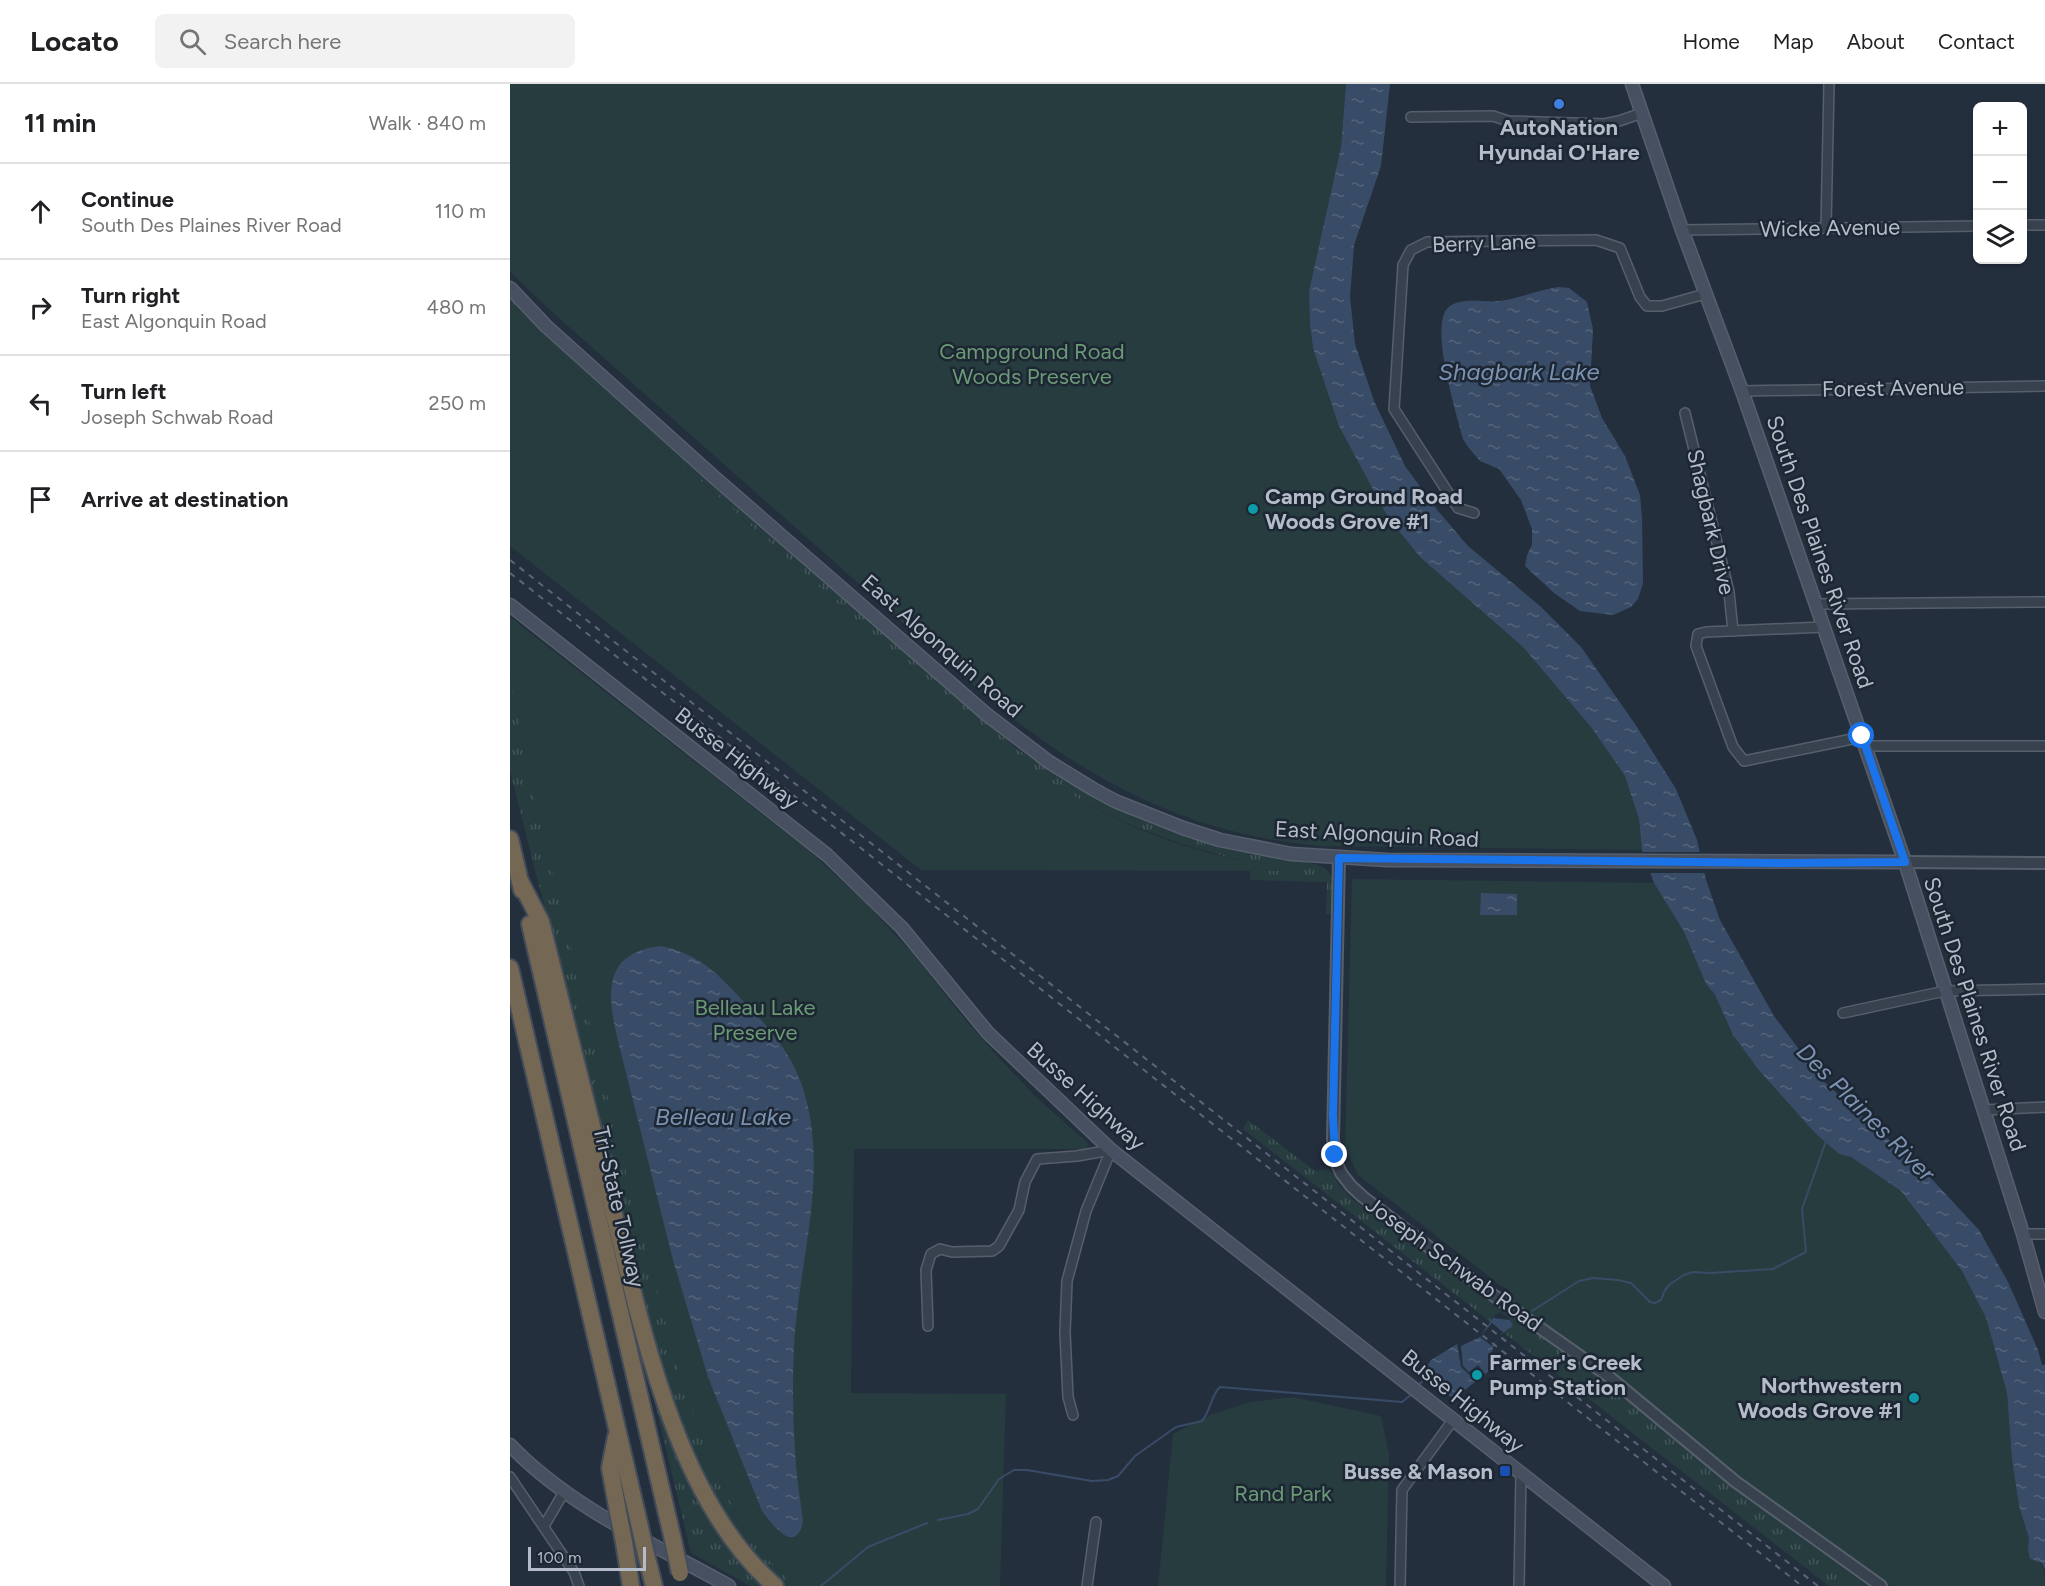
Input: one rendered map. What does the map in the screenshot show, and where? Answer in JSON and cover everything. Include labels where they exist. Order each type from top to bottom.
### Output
[{"type":"highway","name":"Tri-State Tollway","points":[[510,838],[682,1579]]},
{"type":"highway","points":[[520,881],[541,922],[636,1304],[669,1417],[708,1500],[729,1535],[775,1586]]},
{"type":"highway","points":[[510,968],[654,1586]]},
{"type":"highway","points":[[618,1430],[610,1468],[631,1586]]},
{"type":"main road","name":"South Des Plaines River Road","points":[[1632,84],[1682,230],[1742,391],[1905,862],[2023,1234],[2045,1312]]},
{"type":"main road","name":"East Algonquin Road","points":[[510,288],[546,326],[714,477],[986,714],[1049,762],[1115,801],[1220,840],[1264,850],[1339,858],[1646,862],[1905,862]]},
{"type":"main road","name":"Busse Highway","points":[[510,605],[827,855],[902,928],[988,1033],[1111,1150],[1664,1586]]},
{"type":"main road","points":[[510,1444],[525,1461],[564,1492],[729,1586]]},
{"type":"street","points":[[1826,227],[1829,84]]},
{"type":"street","points":[[1411,117],[1493,116],[1508,121],[1604,124],[1642,112]]},
{"type":"street","name":"Wicke Avenue","points":[[1682,230],[1973,225]]},
{"type":"street","points":[[2027,225],[2045,225]]},
{"type":"street","name":"Berry Lane","points":[[1474,513],[1458,508],[1394,409],[1403,265],[1411,250],[1427,242],[1596,240],[1620,248],[1640,297],[1647,306],[1662,306],[1705,294]]},
{"type":"street","name":"Forest Avenue","points":[[1742,391],[2045,386]]},
{"type":"street","name":"Shagbark Drive","points":[[1685,413],[1729,592],[1733,631]]},
{"type":"street","points":[[1816,604],[2045,602]]},
{"type":"street","points":[[1824,627],[1698,634],[1696,641],[1733,747],[1744,761],[1863,741],[2045,746]]},
{"type":"street","name":"Joseph Schwab Road","points":[[1339,858],[1333,1139],[1337,1164],[1344,1178],[1362,1197],[1483,1288],[1607,1375],[1736,1482],[1881,1586]]},
{"type":"street","name":"East Algonquin Road","points":[[1905,862],[2045,863]]},
{"type":"street","points":[[1843,1013],[1945,991],[2045,989]]},
{"type":"street","points":[[1984,1110],[2045,1107]]},
{"type":"street","points":[[928,1326],[926,1270],[931,1254],[940,1250],[992,1251],[999,1246],[1019,1210],[1025,1182],[1037,1159],[1077,1156],[1111,1150]]},
{"type":"street","points":[[1073,1415],[1068,1397],[1065,1343],[1067,1281],[1086,1211],[1111,1150]]},
{"type":"street","points":[[2023,1234],[2045,1234]]},
{"type":"street","points":[[1400,1586],[1402,1490],[1453,1420]]},
{"type":"street","points":[[1519,1586],[1521,1474]]},
{"type":"street","points":[[510,1477],[574,1572],[579,1586]]},
{"type":"street","points":[[544,1526],[564,1492]]},
{"type":"street","points":[[1087,1586],[1096,1522]]},
{"type":"green space","name":"Campground Road Woods Preserve","points":[[510,84],[1346,84],[1341,147],[1309,291],[1313,348],[1324,379],[1389,519],[1421,558],[1523,647],[1591,727],[1625,776],[1639,819],[1642,850],[1319,846],[1272,840],[1227,830],[1184,816],[1143,799],[1065,756],[990,700],[551,311],[510,272]]},
{"type":"green space","points":[[510,297],[530,319],[608,389],[919,665],[1020,751],[1067,782],[1125,813],[1152,824],[1189,837],[1257,855],[1315,864],[1325,868],[1333,878],[1332,913],[1326,914],[1327,882],[1250,880],[1250,871],[1244,861],[1170,840],[1102,811],[1070,794],[1007,752],[976,727],[542,339],[510,304]]},
{"type":"green space","points":[[510,304],[542,339],[976,727],[1027,766],[1081,800],[1138,829],[1210,853],[1289,871],[921,870],[510,546]]},
{"type":"green space","points":[[510,617],[799,1586],[782,1586],[756,1558],[735,1529],[701,1469],[666,1384],[510,771]]},
{"type":"green space","name":"Belleau Lake Preserve","points":[[510,617],[808,850],[866,903],[914,955],[967,1022],[1037,1098],[1088,1143],[1087,1149],[854,1149],[851,1393],[1006,1394],[1000,1586],[794,1586],[758,1549],[739,1521],[693,1412],[672,1347],[625,1168],[524,754],[510,675]]},
{"type":"green space","points":[[1352,879],[1654,883],[1684,932],[1706,984],[1715,995],[1733,1035],[1758,1068],[1815,1133],[1839,1154],[1851,1157],[1901,1191],[1962,1271],[1986,1318],[2007,1393],[2012,1460],[2019,1506],[2029,1538],[2028,1549],[2042,1565],[2045,1586],[1890,1586],[1769,1499],[1607,1368],[1501,1294],[1508,1289],[1501,1286],[1358,1175],[1345,1148]]},
{"type":"green space","points":[[1248,1120],[1315,1171],[1330,1169],[1341,1188],[1353,1200],[1591,1371],[1707,1466],[1869,1586],[1829,1586],[1503,1332],[1513,1326],[1509,1318],[1500,1312],[1494,1316],[1492,1323],[1243,1129]]},
{"type":"green space","points":[[646,1365],[660,1406],[766,1586],[750,1586],[691,1553]]},
{"type":"green space","name":"Rand Park","points":[[1293,1397],[1381,1416],[1389,1455],[1386,1586],[1158,1586],[1173,1434],[1210,1415],[1250,1402]]},
{"type":"water","points":[[1346,84],[1390,84],[1381,166],[1354,245],[1350,297],[1355,344],[1374,401],[1405,466],[1438,511],[1468,546],[1540,606],[1581,647],[1635,724],[1676,789],[1697,840],[1706,880],[1720,920],[1774,1016],[1822,1080],[1927,1174],[1979,1230],[2008,1282],[2038,1350],[2042,1365],[2045,1365],[2045,1570],[2042,1563],[2030,1559],[2029,1538],[2019,1506],[2012,1460],[2007,1393],[1986,1318],[1962,1271],[1901,1191],[1851,1157],[1839,1154],[1815,1133],[1758,1069],[1733,1035],[1715,995],[1706,984],[1684,932],[1654,883],[1642,850],[1639,819],[1625,776],[1591,727],[1523,647],[1421,558],[1389,519],[1339,426],[1313,348],[1309,291],[1341,147]]},
{"type":"water","name":"Shagbark Lake","points":[[1558,287],[1569,288],[1587,302],[1593,329],[1590,386],[1602,418],[1625,456],[1640,495],[1643,583],[1638,599],[1631,607],[1613,615],[1580,611],[1554,593],[1525,566],[1532,545],[1532,529],[1521,500],[1499,469],[1480,461],[1463,439],[1442,348],[1441,330],[1444,315],[1450,306],[1468,301],[1500,301]]},
{"type":"water","points":[[1481,893],[1517,894],[1517,915],[1480,915]]},
{"type":"water","name":"Belleau Lake","points":[[661,946],[687,955],[708,967],[761,1020],[784,1049],[795,1069],[809,1113],[813,1145],[813,1179],[811,1212],[797,1312],[793,1378],[797,1476],[803,1522],[795,1537],[789,1537],[778,1530],[762,1511],[708,1377],[673,1260],[615,1028],[611,995],[618,968],[627,958],[641,950]]},
{"type":"water","points":[[1493,1318],[1510,1320],[1513,1326],[1501,1335],[1494,1345],[1488,1372],[1485,1374],[1478,1365],[1469,1372],[1463,1366],[1461,1346],[1480,1337]]},
{"type":"water","points":[[1457,1344],[1461,1367],[1476,1381],[1455,1398],[1437,1388],[1422,1374],[1431,1360]]},
{"type":"pier","points":[[1643,852],[1702,852],[1707,873],[1650,873]]},
{"type":"pier","points":[[1492,1323],[1503,1332],[1492,1346],[1480,1337]]},
{"type":"waterway","points":[[1532,1311],[1579,1281],[1593,1278],[1631,1283],[1650,1302],[1655,1303],[1661,1300],[1670,1284],[1684,1275],[1693,1272],[1773,1269],[1806,1252],[1802,1209],[1826,1141]]},
{"type":"waterway","points":[[1417,1387],[1427,1376]]},
{"type":"waterway","points":[[938,1520],[968,1514],[978,1509],[999,1479],[1014,1470],[1027,1470],[1092,1481],[1108,1480],[1118,1476],[1135,1456],[1176,1427],[1202,1421],[1220,1387],[1402,1402],[1412,1394]]},
{"type":"waterway","points":[[821,1586],[868,1547],[927,1523]]},
{"type":"railway","points":[[510,560],[1818,1586]]},
{"type":"railway","points":[[510,573],[1802,1586]]},
{"type":"place","name":"AutoNation Hyundai O'Hare","points":[[1559,104]]},
{"type":"place","name":"Camp Ground Road Woods Grove #1","points":[[1253,509]]},
{"type":"place","name":"Farmer's Creek Pump Station","points":[[1477,1375]]},
{"type":"place","name":"Northwestern Woods Grove #1","points":[[1914,1398]]},
{"type":"place","name":"Busse & Mason","points":[[1505,1471]]},
{"type":"route","points":[[1335,1155],[1333,1115],[1339,858],[1785,863],[1905,862],[1862,736]]},
{"type":"water label","name":"Des Plaines River","points":[[1866,1112]]}]
